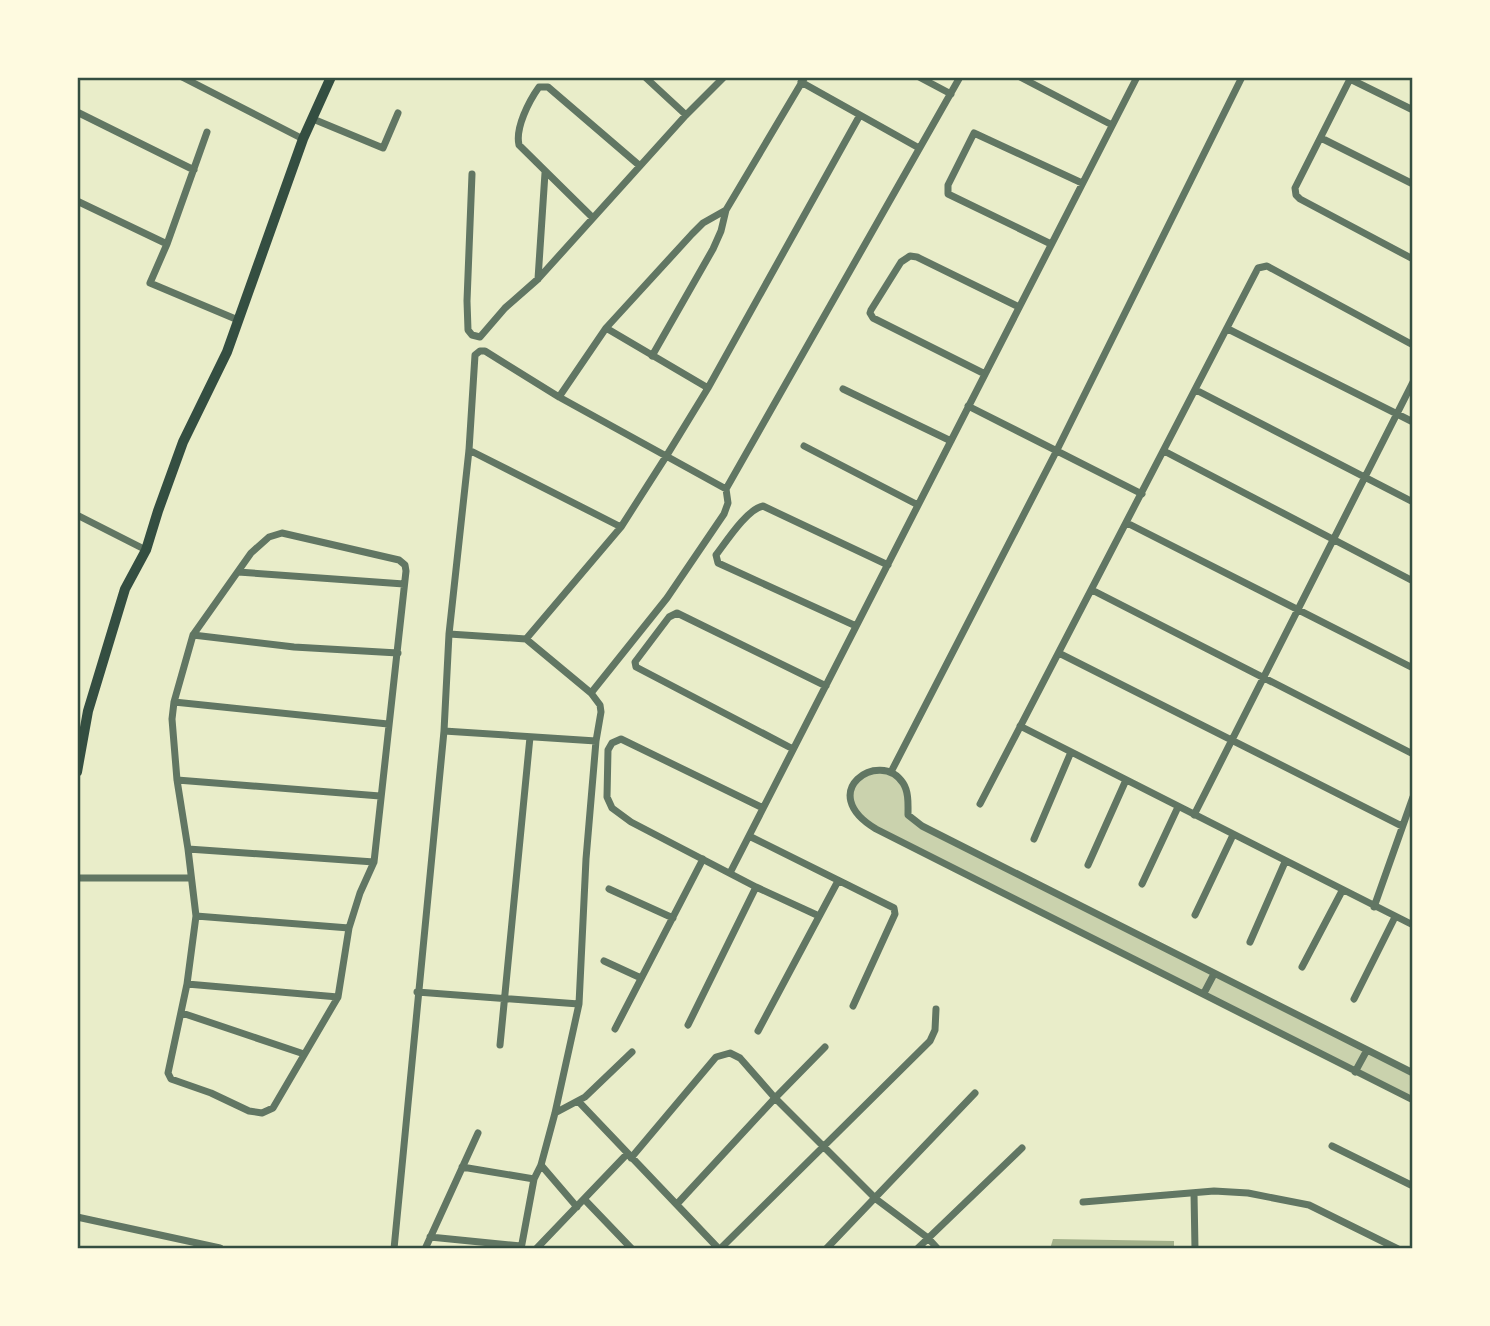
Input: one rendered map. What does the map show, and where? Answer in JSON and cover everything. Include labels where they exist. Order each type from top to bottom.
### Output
[{"type":"main road","points":[[77,772],[82,709],[125,589],[146,550],[183,442],[227,352],[303,139],[331,77]]},
{"type":"street","points":[[182,77],[303,139]]},
{"type":"street","points":[[645,77],[686,115]]},
{"type":"street","points":[[472,174],[467,300],[470,333],[481,337],[505,308],[538,279],[686,115],[724,77]]},
{"type":"street","points":[[919,77],[951,94]]},
{"type":"street","points":[[726,489],[960,77]]},
{"type":"street","points":[[1020,77],[1112,125]]},
{"type":"street","points":[[730,873],[1137,77]]},
{"type":"street","points":[[891,772],[1057,450],[1242,77]]},
{"type":"street","points":[[1413,110],[1351,78],[1295,188],[1298,197],[1413,259]]},
{"type":"street","points":[[652,356],[713,250],[726,210],[803,80],[919,148]]},
{"type":"street","points":[[593,218],[519,145],[518,138],[524,117],[539,86],[546,86],[640,166]]},
{"type":"street","points":[[77,112],[194,170]]},
{"type":"street","points":[[313,119],[383,148],[398,113]]},
{"type":"street","points":[[526,639],[621,527],[667,455],[708,388],[860,115]]},
{"type":"street","points":[[207,132],[167,244],[150,283],[237,320]]},
{"type":"street","points":[[1051,244],[948,194],[948,185],[974,133],[1082,183]]},
{"type":"street","points":[[1321,138],[1413,184]]},
{"type":"street","points":[[538,279],[545,173]]},
{"type":"street","points":[[77,201],[167,244]]},
{"type":"street","points":[[559,397],[606,328],[692,234],[726,210]]},
{"type":"street","points":[[985,374],[871,316],[871,310],[901,262],[906,257],[914,256],[1019,307]]},
{"type":"street","points":[[980,804],[1257,270],[1261,266],[1267,266],[1413,345]]},
{"type":"street","points":[[606,328],[708,388]]},
{"type":"street","points":[[1228,329],[1413,422]]},
{"type":"street","points":[[394,1249],[477,352],[485,351],[559,397],[726,489],[726,508],[706,543],[667,598],[591,693]]},
{"type":"street","points":[[1194,815],[1413,382]]},
{"type":"street","points":[[843,389],[951,441]]},
{"type":"street","points":[[1196,390],[1413,502]]},
{"type":"street","points":[[968,406],[1142,494]]},
{"type":"street","points":[[804,446],[918,505]]},
{"type":"street","points":[[469,450],[621,527]]},
{"type":"street","points":[[1164,451],[1413,581]]},
{"type":"street","points":[[856,626],[716,562],[716,555],[734,530],[758,507],[767,507],[887,565]]},
{"type":"street","points":[[77,515],[146,550]]},
{"type":"street","points":[[1127,523],[1413,668]]},
{"type":"street","points":[[282,533],[399,560],[406,567],[374,862],[360,893],[349,928],[338,997],[273,1108],[262,1113],[249,1111],[170,1076],[169,1068],[182,1013],[196,916],[177,780],[172,719],[174,702],[192,635],[238,572],[262,542],[274,534],[282,533]]},
{"type":"street","points":[[238,572],[404,584]]},
{"type":"street","points":[[1092,590],[1413,754]]},
{"type":"street","points":[[793,749],[636,667],[635,662],[671,614],[677,613],[826,686]]},
{"type":"street","points":[[430,1237],[521,1248],[534,1179],[541,1165],[555,1113],[579,1004],[586,859],[601,712],[600,705],[591,693],[526,639],[449,634]]},
{"type":"street","points":[[192,635],[294,647],[398,653]]},
{"type":"street","points":[[1059,653],[1402,827]]},
{"type":"street","points":[[174,702],[388,724]]},
{"type":"street","points":[[1020,726],[1413,925]]},
{"type":"street","points":[[444,731],[596,741]]},
{"type":"street","points":[[500,1045],[530,737]]},
{"type":"street","points":[[763,808],[621,739],[612,743],[608,750],[607,797],[612,808],[631,822],[756,887],[819,916]]},
{"type":"street","points":[[1034,839],[1071,752]]},
{"type":"street","points":[[1413,1073],[922,826],[908,815],[906,790],[903,783],[891,772],[867,772],[855,782],[852,806],[865,823],[1413,1100]]},
{"type":"street","points":[[177,780],[380,796]]},
{"type":"street","points":[[1088,865],[1126,780]]},
{"type":"street","points":[[1374,907],[1413,797]]},
{"type":"street","points":[[1142,884],[1178,807]]},
{"type":"street","points":[[1195,915],[1233,835]]},
{"type":"street","points":[[749,836],[892,906],[895,912],[853,1006]]},
{"type":"street","points":[[188,849],[374,862]]},
{"type":"street","points":[[615,1029],[703,859]]},
{"type":"street","points":[[1250,942],[1285,862]]},
{"type":"street","points":[[77,878],[191,878]]},
{"type":"street","points":[[758,1031],[838,881]]},
{"type":"street","points":[[688,1025],[756,887]]},
{"type":"street","points":[[609,889],[673,918]]},
{"type":"street","points":[[1302,967],[1342,891]]},
{"type":"street","points":[[196,916],[349,928]]},
{"type":"street","points":[[1354,999],[1395,917]]},
{"type":"street","points":[[604,961],[641,978]]},
{"type":"street","points":[[1203,993],[1214,974]]},
{"type":"street","points":[[187,984],[338,997]]},
{"type":"street","points":[[417,992],[579,1004]]},
{"type":"street","points":[[578,1101],[719,1249],[930,1041],[936,1009]]},
{"type":"street","points":[[182,1013],[304,1054]]},
{"type":"street","points":[[677,1204],[825,1047]]},
{"type":"street","points":[[1355,1072],[1367,1050]]},
{"type":"street","points":[[555,1113],[578,1101],[632,1052]]},
{"type":"street","points":[[537,1249],[629,1156],[710,1063],[722,1054],[730,1053],[740,1058],[775,1098],[876,1199],[928,1238],[938,1249]]},
{"type":"street","points":[[826,1249],[975,1093]]},
{"type":"street","points":[[425,1249],[478,1133]]},
{"type":"street","points":[[1332,1146],[1413,1186]]},
{"type":"street","points":[[918,1249],[1022,1148]]},
{"type":"street","points":[[541,1165],[577,1207]]},
{"type":"street","points":[[462,1167],[534,1179]]},
{"type":"street","points":[[1083,1202],[1214,1191],[1248,1193],[1309,1205],[1398,1249]]},
{"type":"street","points":[[1194,1193],[1195,1249]]},
{"type":"street","points":[[584,1199],[632,1249]]},
{"type":"street","points":[[77,1217],[220,1248]]},
{"type":"shaded area","points":[[883,770],[903,783],[912,820],[1413,1073],[1413,1101],[895,839],[855,813],[852,790],[860,776]]},
{"type":"shaded area","points":[[1053,1239],[1174,1241],[1174,1249],[1050,1249]]}]
